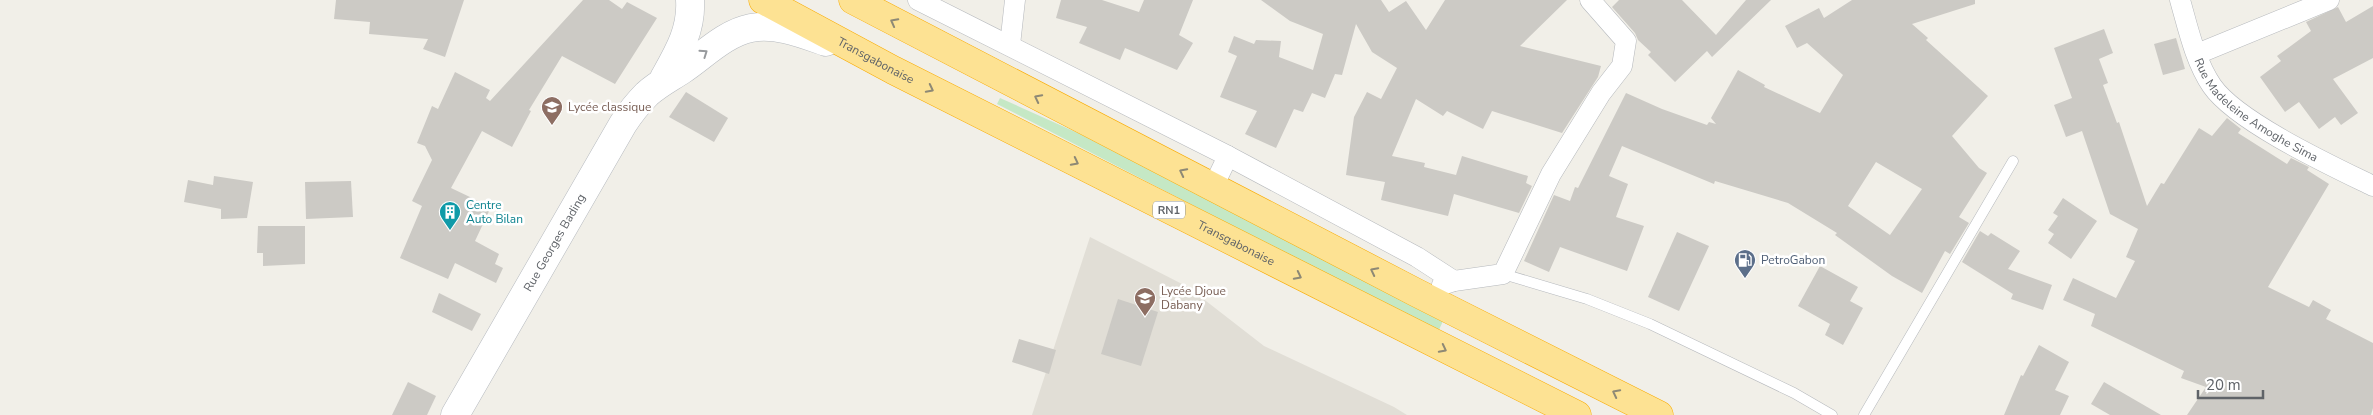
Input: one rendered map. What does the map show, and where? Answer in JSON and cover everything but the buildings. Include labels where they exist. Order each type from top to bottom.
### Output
[{"type":"highway","name":"Transgabonaise","points":[[764,0],[893,70],[1577,415]]},
{"type":"highway","points":[[852,0],[1417,293],[1659,415]]},
{"type":"street","points":[[664,80],[681,49],[688,31],[691,13],[690,0]]},
{"type":"street","points":[[918,0],[1228,156],[1417,257],[1454,281]]},
{"type":"street","points":[[1010,45],[1015,0]]},
{"type":"street","points":[[1417,293],[1454,281],[1504,274],[1551,174],[1601,93],[1622,66],[1626,42],[1590,0]]},
{"type":"street","name":"Rue Madeleine Amoghe Sima","points":[[2180,0],[2197,54],[2212,86],[2237,110],[2276,135],[2373,186]]},
{"type":"street","points":[[2197,54],[2329,0]]},
{"type":"street","points":[[664,80],[737,32],[760,27],[798,32],[893,70]]},
{"type":"street","name":"Rue Georges Bading","points":[[455,415],[632,109],[664,80]]},
{"type":"street","points":[[1213,187],[1228,156]]},
{"type":"lane","points":[[1864,415],[2013,161]]},
{"type":"lane","points":[[1504,274],[1587,299],[1650,324],[1794,393],[1832,415]]},
{"type":"shaded area","name":"Lycée Djoue Dabany","points":[[1090,237],[1188,287],[1264,346],[1394,407],[1407,415],[1032,415]]},
{"type":"green space","points":[[1000,98],[1080,134],[1443,321],[1438,332],[997,104]]},
{"type":"place","name":"Lycée classique","points":[[552,126]]},
{"type":"place","name":"Centre Auto Bilan","points":[[450,231]]},
{"type":"place","name":"PetroGabon","points":[[1745,279]]},
{"type":"place","name":"Lycée Djoue Dabany","points":[[1145,317]]}]
